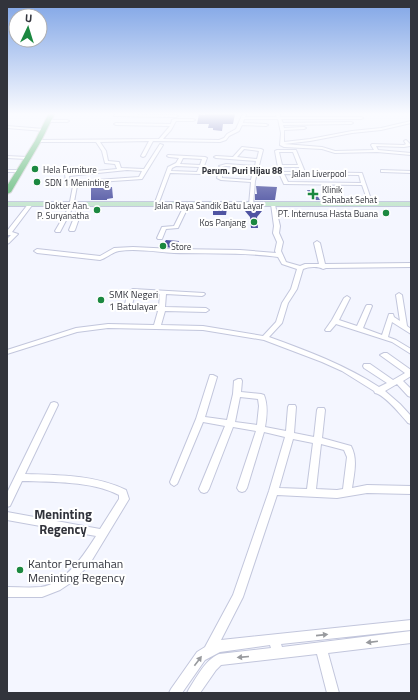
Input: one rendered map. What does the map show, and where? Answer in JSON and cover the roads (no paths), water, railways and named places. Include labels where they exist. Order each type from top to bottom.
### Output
[{"type":"highway","points":[[9,183],[19,171],[35,146]]},
{"type":"highway","points":[[7,192],[14,182],[9,183]]},
{"type":"main road","name":"Jalan Raya Sandik Batu Layar","points":[[7,204],[411,204]]},
{"type":"street","points":[[101,146],[104,150],[106,162],[117,163],[120,170]]},
{"type":"street","points":[[143,156],[149,146]]},
{"type":"street","points":[[67,169],[68,182],[75,185],[83,182],[139,179],[161,146]]},
{"type":"street","points":[[285,146],[322,148],[335,152],[377,151],[411,154]]},
{"type":"street","points":[[373,146],[377,151]]},
{"type":"street","points":[[394,146],[406,146]]},
{"type":"street","points":[[234,158],[242,149],[245,148],[261,150],[253,181],[251,205]]},
{"type":"street","points":[[302,173],[296,152],[290,150],[277,151],[281,173],[287,183],[363,184],[371,205]]},
{"type":"street","points":[[168,172],[197,173],[201,168],[204,158],[169,156]]},
{"type":"street","points":[[7,157],[28,158]]},
{"type":"street","points":[[156,205],[170,166],[178,164],[181,157]]},
{"type":"street","points":[[216,157],[258,160]]},
{"type":"street","points":[[214,164],[222,166],[257,167]]},
{"type":"street","points":[[175,165],[201,168]]},
{"type":"street","points":[[280,166],[301,166]]},
{"type":"street","points":[[67,175],[120,170],[146,170]]},
{"type":"street","points":[[7,171],[19,171]]},
{"type":"street","points":[[384,171],[411,172]]},
{"type":"street","points":[[239,173],[255,174]]},
{"type":"street","name":"Jalan Liverpool","points":[[281,173],[356,173],[361,174],[363,184]]},
{"type":"street","points":[[220,175],[218,178],[220,179],[253,181]]},
{"type":"street","points":[[58,231],[71,204],[75,185]]},
{"type":"street","points":[[7,242],[9,234],[31,204]]},
{"type":"street","points":[[72,230],[82,204]]},
{"type":"street","points":[[160,238],[164,228],[176,227],[187,205]]},
{"type":"street","points":[[273,205],[277,226],[276,233],[280,242],[279,255],[284,263],[300,268],[411,266]]},
{"type":"street","points":[[317,243],[323,267]]},
{"type":"street","points":[[37,252],[100,258],[104,258],[115,250],[130,248],[177,251],[243,250],[279,255]]},
{"type":"street","points":[[265,338],[280,323],[285,303],[294,289],[300,268]]},
{"type":"street","points":[[202,294],[133,291],[131,293],[128,305],[130,307],[206,310]]},
{"type":"street","points":[[157,326],[162,309],[163,293]]},
{"type":"street","points":[[399,295],[404,327]]},
{"type":"street","points":[[328,330],[335,321],[347,298]]},
{"type":"street","points":[[358,329],[369,306]]},
{"type":"street","points":[[384,338],[391,317],[411,332]]},
{"type":"street","points":[[335,321],[398,343],[411,352]]},
{"type":"street","points":[[7,352],[85,328],[108,326],[157,326],[216,330],[265,338],[332,363],[347,371],[378,391],[397,406],[411,421]]},
{"type":"street","points":[[378,391],[410,373],[384,355]]},
{"type":"street","points":[[367,366],[395,381],[411,394]]},
{"type":"street","points":[[174,482],[200,419],[213,377]]},
{"type":"street","points":[[204,488],[230,424],[237,394],[238,381]]},
{"type":"street","points":[[237,394],[261,397],[264,404],[261,429],[242,488]]},
{"type":"street","points":[[7,503],[54,405]]},
{"type":"street","points":[[210,650],[238,597],[274,491],[290,435],[292,407]]},
{"type":"street","points":[[311,493],[321,410]]},
{"type":"street","points":[[200,419],[318,440],[348,448],[352,457],[347,492]]},
{"type":"street","points":[[7,592],[42,592],[56,588],[68,579],[85,562],[124,499],[123,494],[110,486],[56,479],[19,477]]},
{"type":"street","points":[[274,491],[337,494],[367,489],[411,490]]},
{"type":"street","points":[[7,516],[102,533]]},
{"type":"street","points":[[175,693],[201,656],[210,650],[224,645],[408,626],[411,638],[219,660],[212,666],[193,693]]},
{"type":"street","points":[[275,639],[277,654]]},
{"type":"street","points":[[321,649],[333,693]]},
{"type":"place","name":"Hela Furniture","points":[[35,169]]},
{"type":"place","name":"SDN 1 Meninting","points":[[37,182]]},
{"type":"place","name":"Klinik Sahabat Sehat","points":[[313,194]]},
{"type":"place","name":"Dokter Aan. P. Suryanatha","points":[[97,210]]},
{"type":"place","name":"PT. Internusa Hasta Buana","points":[[386,213]]},
{"type":"place","name":"Kos Panjang","points":[[254,222]]},
{"type":"place","name":"Store","points":[[163,246]]},
{"type":"place","name":"SMK Negeri 1 Batulayar","points":[[101,300]]},
{"type":"place","name":"Kantor Perumahan Meninting Regency","points":[[20,570]]},
{"type":"district","name":"Perum. Puri Hijau 88","points":[[242,170]]},
{"type":"district","name":"Meninting Regency","points":[[63,522]]}]
